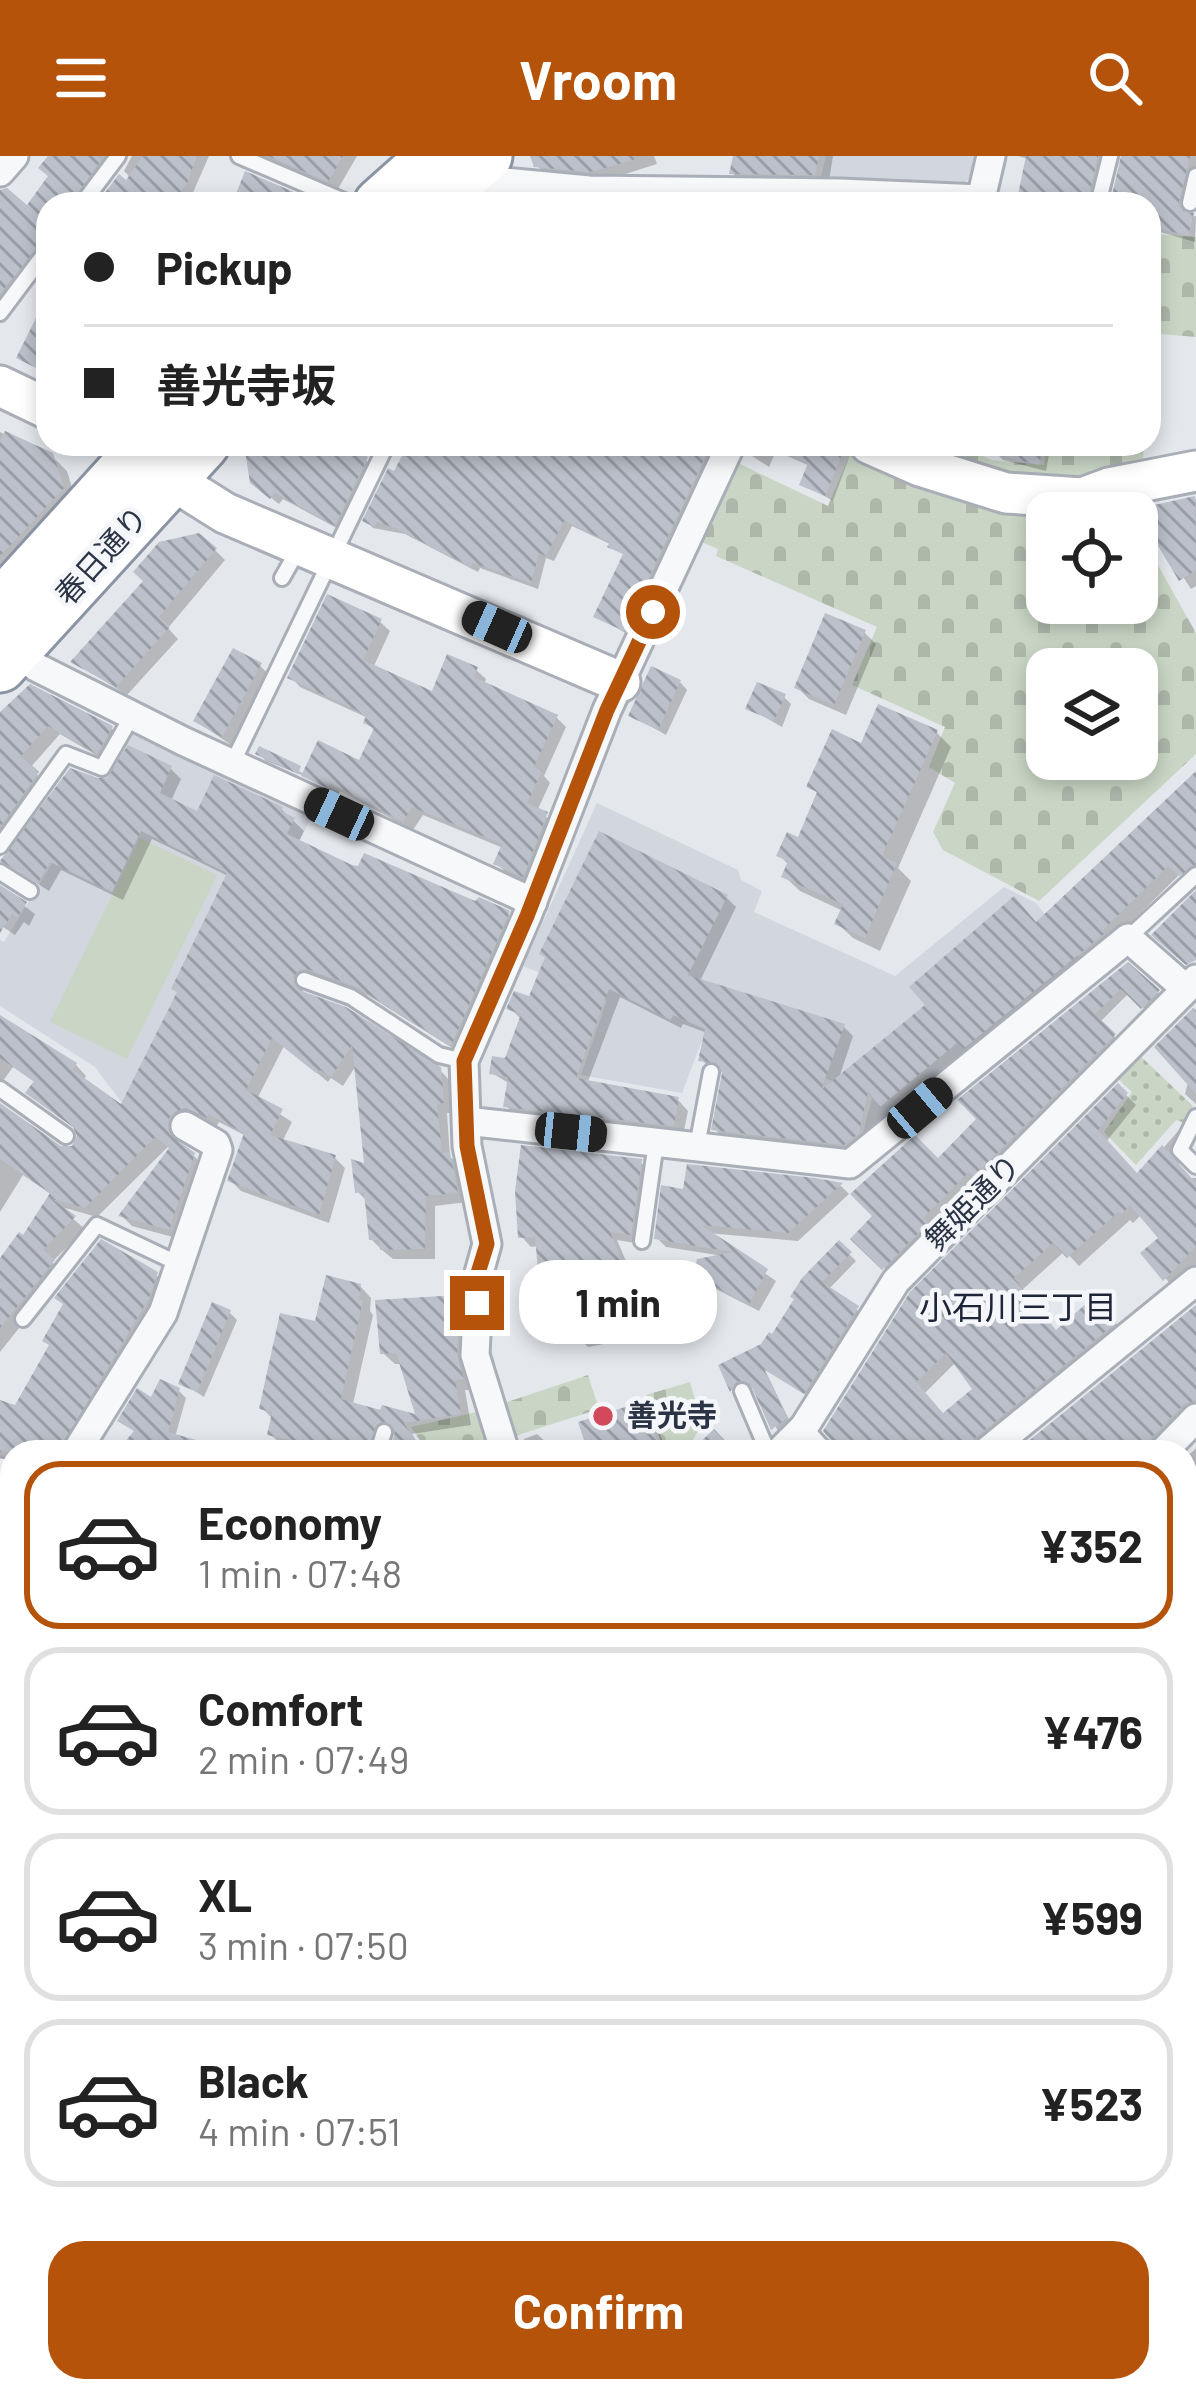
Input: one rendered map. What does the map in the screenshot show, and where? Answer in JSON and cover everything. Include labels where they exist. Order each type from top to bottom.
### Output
[{"type":"highway","points":[[407,192],[451,173]]},
{"type":"highway","name":"春日通り","points":[[5,641],[153,456]]},
{"type":"street","points":[[0,172],[14,156]]},
{"type":"street","points":[[983,192],[991,156]]},
{"type":"street","points":[[451,173],[610,192]]},
{"type":"street","points":[[0,386],[36,403]]},
{"type":"street","points":[[157,456],[225,513],[306,560],[620,682]]},
{"type":"street","points":[[501,1440],[475,1355],[473,1273],[487,1244],[466,1120],[464,1061],[620,682],[725,456]]},
{"type":"street","points":[[922,456],[1006,493],[1082,498],[1196,471]]},
{"type":"street","points":[[5,641],[36,667],[132,716],[533,902]]},
{"type":"street","points":[[466,1120],[850,1164],[1128,938],[1193,988]]},
{"type":"street","name":"舞姫通り","points":[[791,1440],[896,1281],[1193,988]]},
{"type":"street","points":[[84,1440],[163,1313],[218,1150],[216,1144],[185,1126]]},
{"type":"street","points":[[1001,1440],[1196,1281]]},
{"type":"street","points":[[1175,1440],[1196,1418]]},
{"type":"lane","points":[[91,192],[118,156]]},
{"type":"lane","points":[[239,156],[323,192]]},
{"type":"lane","points":[[1101,192],[1110,156]]},
{"type":"lane","points":[[1190,203],[1195,183]]},
{"type":"lane","points":[[0,313],[36,265]]},
{"type":"lane","points":[[233,762],[306,560],[379,456]]},
{"type":"lane","points":[[0,846],[66,754],[102,768],[132,716]]},
{"type":"lane","points":[[0,872],[30,891]]},
{"type":"lane","points":[[1128,938],[1196,875]]},
{"type":"lane","points":[[304,980],[351,997],[439,1055],[464,1061]]},
{"type":"lane","points":[[697,1147],[711,1072]]},
{"type":"lane","points":[[0,1089],[66,1136]]},
{"type":"lane","points":[[1195,1161],[1180,1150],[1196,1117]]},
{"type":"lane","points":[[642,1241],[656,1142]]},
{"type":"lane","points":[[23,1319],[97,1225],[177,1263]]},
{"type":"lane","points":[[742,1391],[763,1440]]},
{"type":"lane","points":[[804,1426],[816,1440]]},
{"type":"lane","points":[[382,1440],[385,1432]]},
{"type":"shaded area","points":[[826,156],[979,156],[976,175],[965,182],[821,177]]},
{"type":"shaded area","points":[[134,729],[313,814],[213,1013],[244,1030],[197,1119],[170,1107],[122,1103],[95,1067],[0,1006],[0,940],[4,942]]},
{"type":"shaded area","points":[[597,803],[738,870],[741,880],[762,891],[754,912],[895,976],[1004,887],[1036,903],[1081,960],[858,1152],[872,1098],[867,1092],[703,1038],[682,1093],[581,1075],[607,1000],[523,966]]},
{"type":"green space","points":[[1161,235],[1196,237],[1196,337],[1161,334]]},
{"type":"green space","points":[[849,456],[904,475],[1026,500],[1026,624],[1158,624],[1158,565],[1196,633],[1196,754],[1039,901],[943,850],[933,832],[955,783],[929,767],[945,727],[852,685],[877,627],[716,556],[718,549],[699,541],[736,462],[828,506]]},
{"type":"green space","points":[[956,456],[982,456],[1044,465],[1045,456],[1143,456],[1143,460],[1091,470],[1077,483],[1001,482],[952,464]]},
{"type":"green space","points":[[140,838],[217,875],[127,1059],[50,1022]]},
{"type":"green space","points":[[1135,1051],[1193,1106],[1185,1123],[1176,1120],[1136,1165],[1104,1132],[1132,1092],[1112,1073]]},
{"type":"green space","points":[[588,1375],[599,1409],[515,1436],[504,1403]]},
{"type":"green space","points":[[690,1382],[702,1424],[693,1440],[660,1440],[646,1395]]},
{"type":"green space","points":[[481,1411],[492,1440],[420,1440],[411,1427]]},
{"type":"building","points":[[48,156],[97,156],[101,160],[79,192],[36,192],[48,176],[38,168]]},
{"type":"building","points":[[143,156],[197,156],[181,192],[106,192],[119,174],[126,180]]},
{"type":"building","points":[[268,156],[343,156],[328,182]]},
{"type":"building","points":[[530,156],[634,156],[634,160],[590,172],[534,167]]},
{"type":"building","points":[[733,156],[819,156],[815,175],[729,174]]},
{"type":"building","points":[[1026,156],[1098,156],[1090,192],[1018,192]]},
{"type":"building","points":[[1121,156],[1190,156],[1179,202],[1183,212],[1194,213],[1188,236],[1161,229],[1161,192],[1113,192]]},
{"type":"building","points":[[245,171],[294,192],[237,192]]},
{"type":"building","points":[[7,188],[27,205],[36,193],[36,250],[0,294],[0,190]]},
{"type":"building","points":[[36,318],[36,368],[16,358]]},
{"type":"building","points":[[5,431],[36,445],[36,456],[54,456],[64,488],[0,556],[0,441]]},
{"type":"building","points":[[246,456],[368,457],[335,526],[275,493],[270,499],[250,483]]},
{"type":"building","points":[[402,456],[705,456],[624,631],[593,617],[623,554],[607,547],[610,542],[564,521],[546,556],[539,553],[531,583],[473,563],[471,567],[395,528],[362,521],[388,468],[394,471]]},
{"type":"building","points":[[792,456],[841,456],[825,496],[799,485],[808,463]]},
{"type":"building","points":[[1002,456],[1041,456],[1039,465]]},
{"type":"building","points":[[1195,496],[1196,570],[1179,581],[1158,546],[1158,504]]},
{"type":"building","points":[[199,533],[217,548],[159,617],[170,627],[116,687],[70,662],[143,581],[133,572],[159,542]]},
{"type":"building","points":[[327,594],[382,619],[363,660],[432,691],[447,654],[478,667],[474,677],[558,715],[534,767],[542,771],[527,803],[548,812],[523,877],[493,864],[502,844],[412,807],[403,822],[330,783],[328,788],[301,776],[318,740],[359,760],[374,728],[363,723],[366,716],[356,710],[287,678]]},
{"type":"building","points":[[825,613],[866,630],[834,705],[794,688]]},
{"type":"building","points":[[233,648],[262,663],[222,737],[193,721]]},
{"type":"building","points":[[651,666],[681,680],[658,730],[628,716]]},
{"type":"building","points":[[757,682],[786,694],[774,721],[745,709]]},
{"type":"building","points":[[30,684],[113,726],[97,754],[48,726],[21,756],[39,772],[0,827],[0,712]]},
{"type":"building","points":[[878,704],[938,730],[882,856],[897,863],[865,938],[834,924],[843,904],[781,877],[788,861],[776,856],[787,832],[798,837],[817,792],[806,787],[832,729],[861,743]]},
{"type":"building","points":[[128,745],[172,766],[160,793],[197,811],[214,775],[283,807],[281,811],[295,818],[287,834],[352,865],[358,866],[364,853],[475,901],[479,897],[510,911],[451,1046],[355,986],[307,969],[293,977],[299,990],[346,1007],[441,1067],[444,1103],[437,1104],[442,1153],[450,1152],[458,1193],[426,1196],[425,1249],[380,1250],[379,1240],[369,1240],[364,1192],[355,1193],[351,1159],[364,1163],[352,1045],[331,1077],[320,1070],[316,1073],[272,1038],[246,1090],[283,1109],[270,1135],[336,1155],[319,1215],[227,1181],[244,1133],[208,1114],[207,1118],[186,1108],[177,1110],[169,1118],[169,1134],[195,1153],[169,1230],[118,1216],[169,1148],[155,1137],[85,1208],[52,1199],[76,1216],[43,1250],[55,1260],[0,1328],[0,1258],[19,1232],[23,1235],[50,1193],[0,1159],[0,1103],[61,1146],[72,1146],[77,1136],[73,1127],[25,1093],[34,1081],[0,1058],[0,1015],[77,1063],[73,1070],[121,1104],[177,992],[171,989],[227,873],[141,831],[112,892],[50,862],[38,883],[0,861],[70,768],[107,778]]},
{"type":"building","points":[[259,746],[301,766],[298,774],[255,754]]},
{"type":"building","points":[[1196,771],[1196,864],[1179,876],[1168,866],[1102,931],[1105,933],[963,1049],[957,1043],[880,1107],[868,1092],[859,1133],[844,1145],[711,1130],[722,1073],[717,1063],[698,1061],[705,1029],[673,1015],[671,1020],[609,989],[576,1078],[679,1097],[674,1126],[503,1107],[508,1077],[489,1074],[492,1056],[505,1058],[521,1014],[506,1009],[514,991],[529,996],[545,957],[539,954],[599,831],[728,895],[688,975],[845,1024],[821,1090],[925,1005],[909,987],[1014,896],[1036,922]]},
{"type":"building","points":[[0,885],[27,902],[0,933]]},
{"type":"building","points":[[1196,890],[1196,960],[1186,965],[1151,935]]},
{"type":"building","points":[[1128,962],[1160,990],[1141,1009],[1121,989],[1095,1014],[1116,1034],[974,1176],[969,1172],[923,1218],[928,1223],[882,1270],[850,1239],[872,1216],[850,1194],[915,1135],[938,1158],[976,1119],[957,1100]]},
{"type":"building","points":[[1193,1008],[1196,1011],[1196,1094],[1154,1047]]},
{"type":"building","points":[[1118,1083],[1128,1093],[1098,1130],[1137,1173],[1162,1145],[1196,1183],[1196,1246],[1163,1281],[1140,1253],[1158,1238],[1130,1205],[1067,1258],[1053,1243],[1014,1278],[1056,1330],[1095,1296],[1117,1322],[974,1440],[831,1440],[823,1431],[910,1292]],"holes":[[[946,1353],[972,1389],[943,1413],[916,1382]]]},
{"type":"building","points":[[521,1145],[642,1159],[631,1235],[610,1232],[627,1273],[648,1269],[652,1290],[620,1297],[626,1328],[575,1338],[562,1268],[538,1271],[535,1237],[518,1238],[515,1191]]},
{"type":"building","points":[[687,1164],[843,1183],[788,1233],[701,1225],[768,1269],[749,1304],[693,1276],[697,1259],[733,1252],[654,1239],[661,1185],[683,1189]]},
{"type":"building","points":[[101,1239],[158,1272],[149,1298],[65,1440],[0,1440],[0,1400],[15,1405],[49,1345],[42,1341],[63,1304],[54,1298]]},
{"type":"building","points":[[839,1240],[852,1252],[822,1282],[859,1306],[804,1394],[764,1369],[787,1418],[771,1430],[750,1383],[737,1381],[730,1392],[718,1365],[772,1334],[802,1278]]},
{"type":"building","points":[[326,1275],[361,1284],[359,1300],[363,1300],[341,1399],[415,1414],[396,1353],[380,1354],[375,1300],[460,1295],[457,1355],[464,1379],[455,1380],[461,1414],[404,1423],[415,1440],[393,1440],[395,1431],[386,1421],[376,1425],[371,1440],[291,1440],[267,1435],[272,1412],[259,1409],[280,1313],[315,1321]]},
{"type":"building","points":[[212,1302],[231,1310],[197,1392],[178,1384]]},
{"type":"building","points":[[1196,1305],[1196,1400],[1183,1405],[1150,1440],[1030,1440]]},
{"type":"building","points":[[160,1379],[180,1388],[168,1432],[196,1440],[126,1440],[134,1431],[117,1421],[137,1388],[151,1397]]},
{"type":"building","points":[[644,1401],[657,1440],[584,1440],[578,1422]]},
{"type":"building","points":[[714,1429],[725,1440],[703,1440]]},
{"type":"place","name":"善光寺","points":[[603,1416]]},
{"type":"district","name":"小石川三丁目","points":[[1018,1307]]},
{"type":"route","points":[[477,1303],[478,1273],[487,1244],[467,1146],[464,1061],[527,916],[607,710],[653,612]]}]
